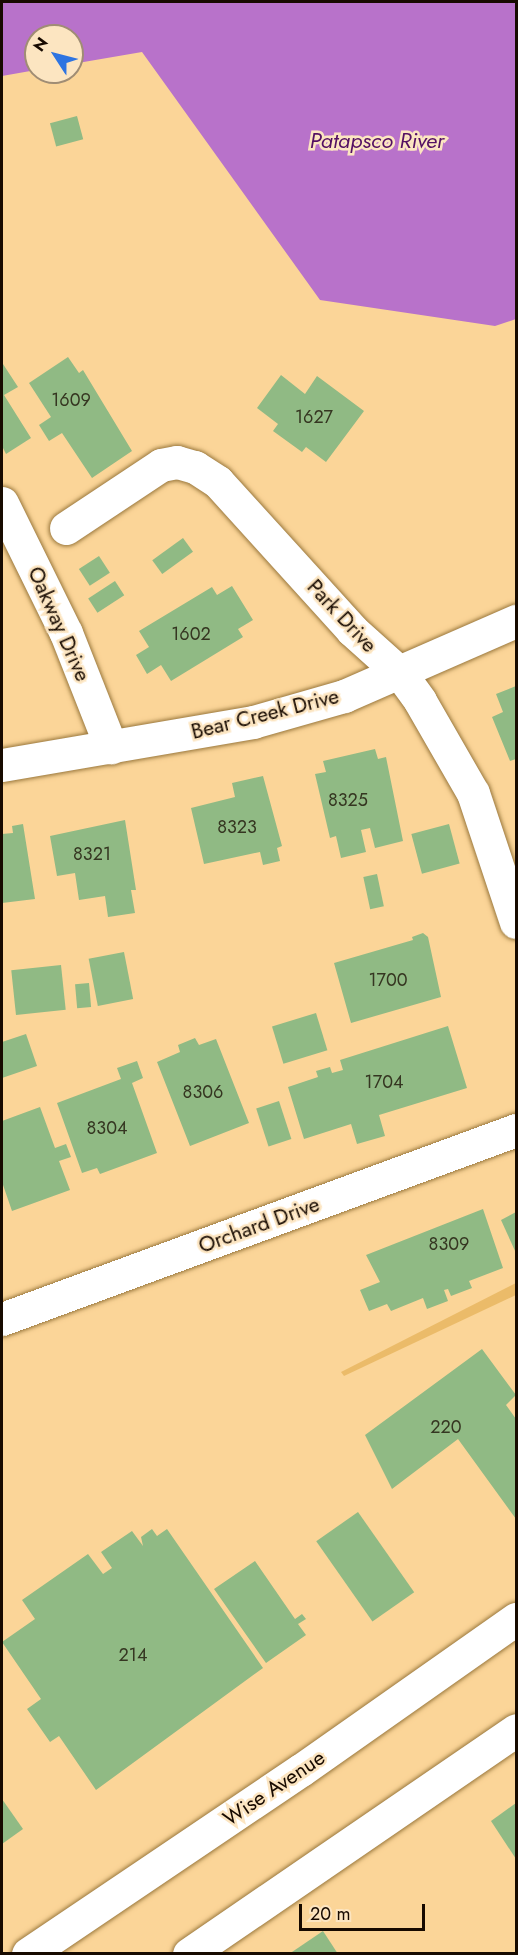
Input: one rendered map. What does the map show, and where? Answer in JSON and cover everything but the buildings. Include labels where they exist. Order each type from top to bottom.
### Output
[{"type":"street","name":"Park Drive","points":[[66,528],[160,465],[177,462],[195,467],[235,499],[352,630],[400,673],[420,701],[473,793],[516,921]]},
{"type":"street","name":"Oakway Drive","points":[[2,503],[66,633],[111,747]]},
{"type":"street","name":"Bear Creek Drive","points":[[2,765],[253,722],[344,696],[516,621]]},
{"type":"street","name":"Orchard Drive","points":[[2,1319],[516,1130]]},
{"type":"street","name":"Wise Avenue","points":[[28,1953],[301,1770],[516,1619]]},
{"type":"street","points":[[189,1953],[516,1730]]},
{"type":"shaded area","points":[[516,1283],[516,1295],[344,1376],[341,1372]]},
{"type":"water","name":"Patapsco River","points":[[2,2],[516,2],[516,319],[495,326],[320,300],[142,52],[84,62],[84,24],[24,24],[24,72],[2,76]]}]
